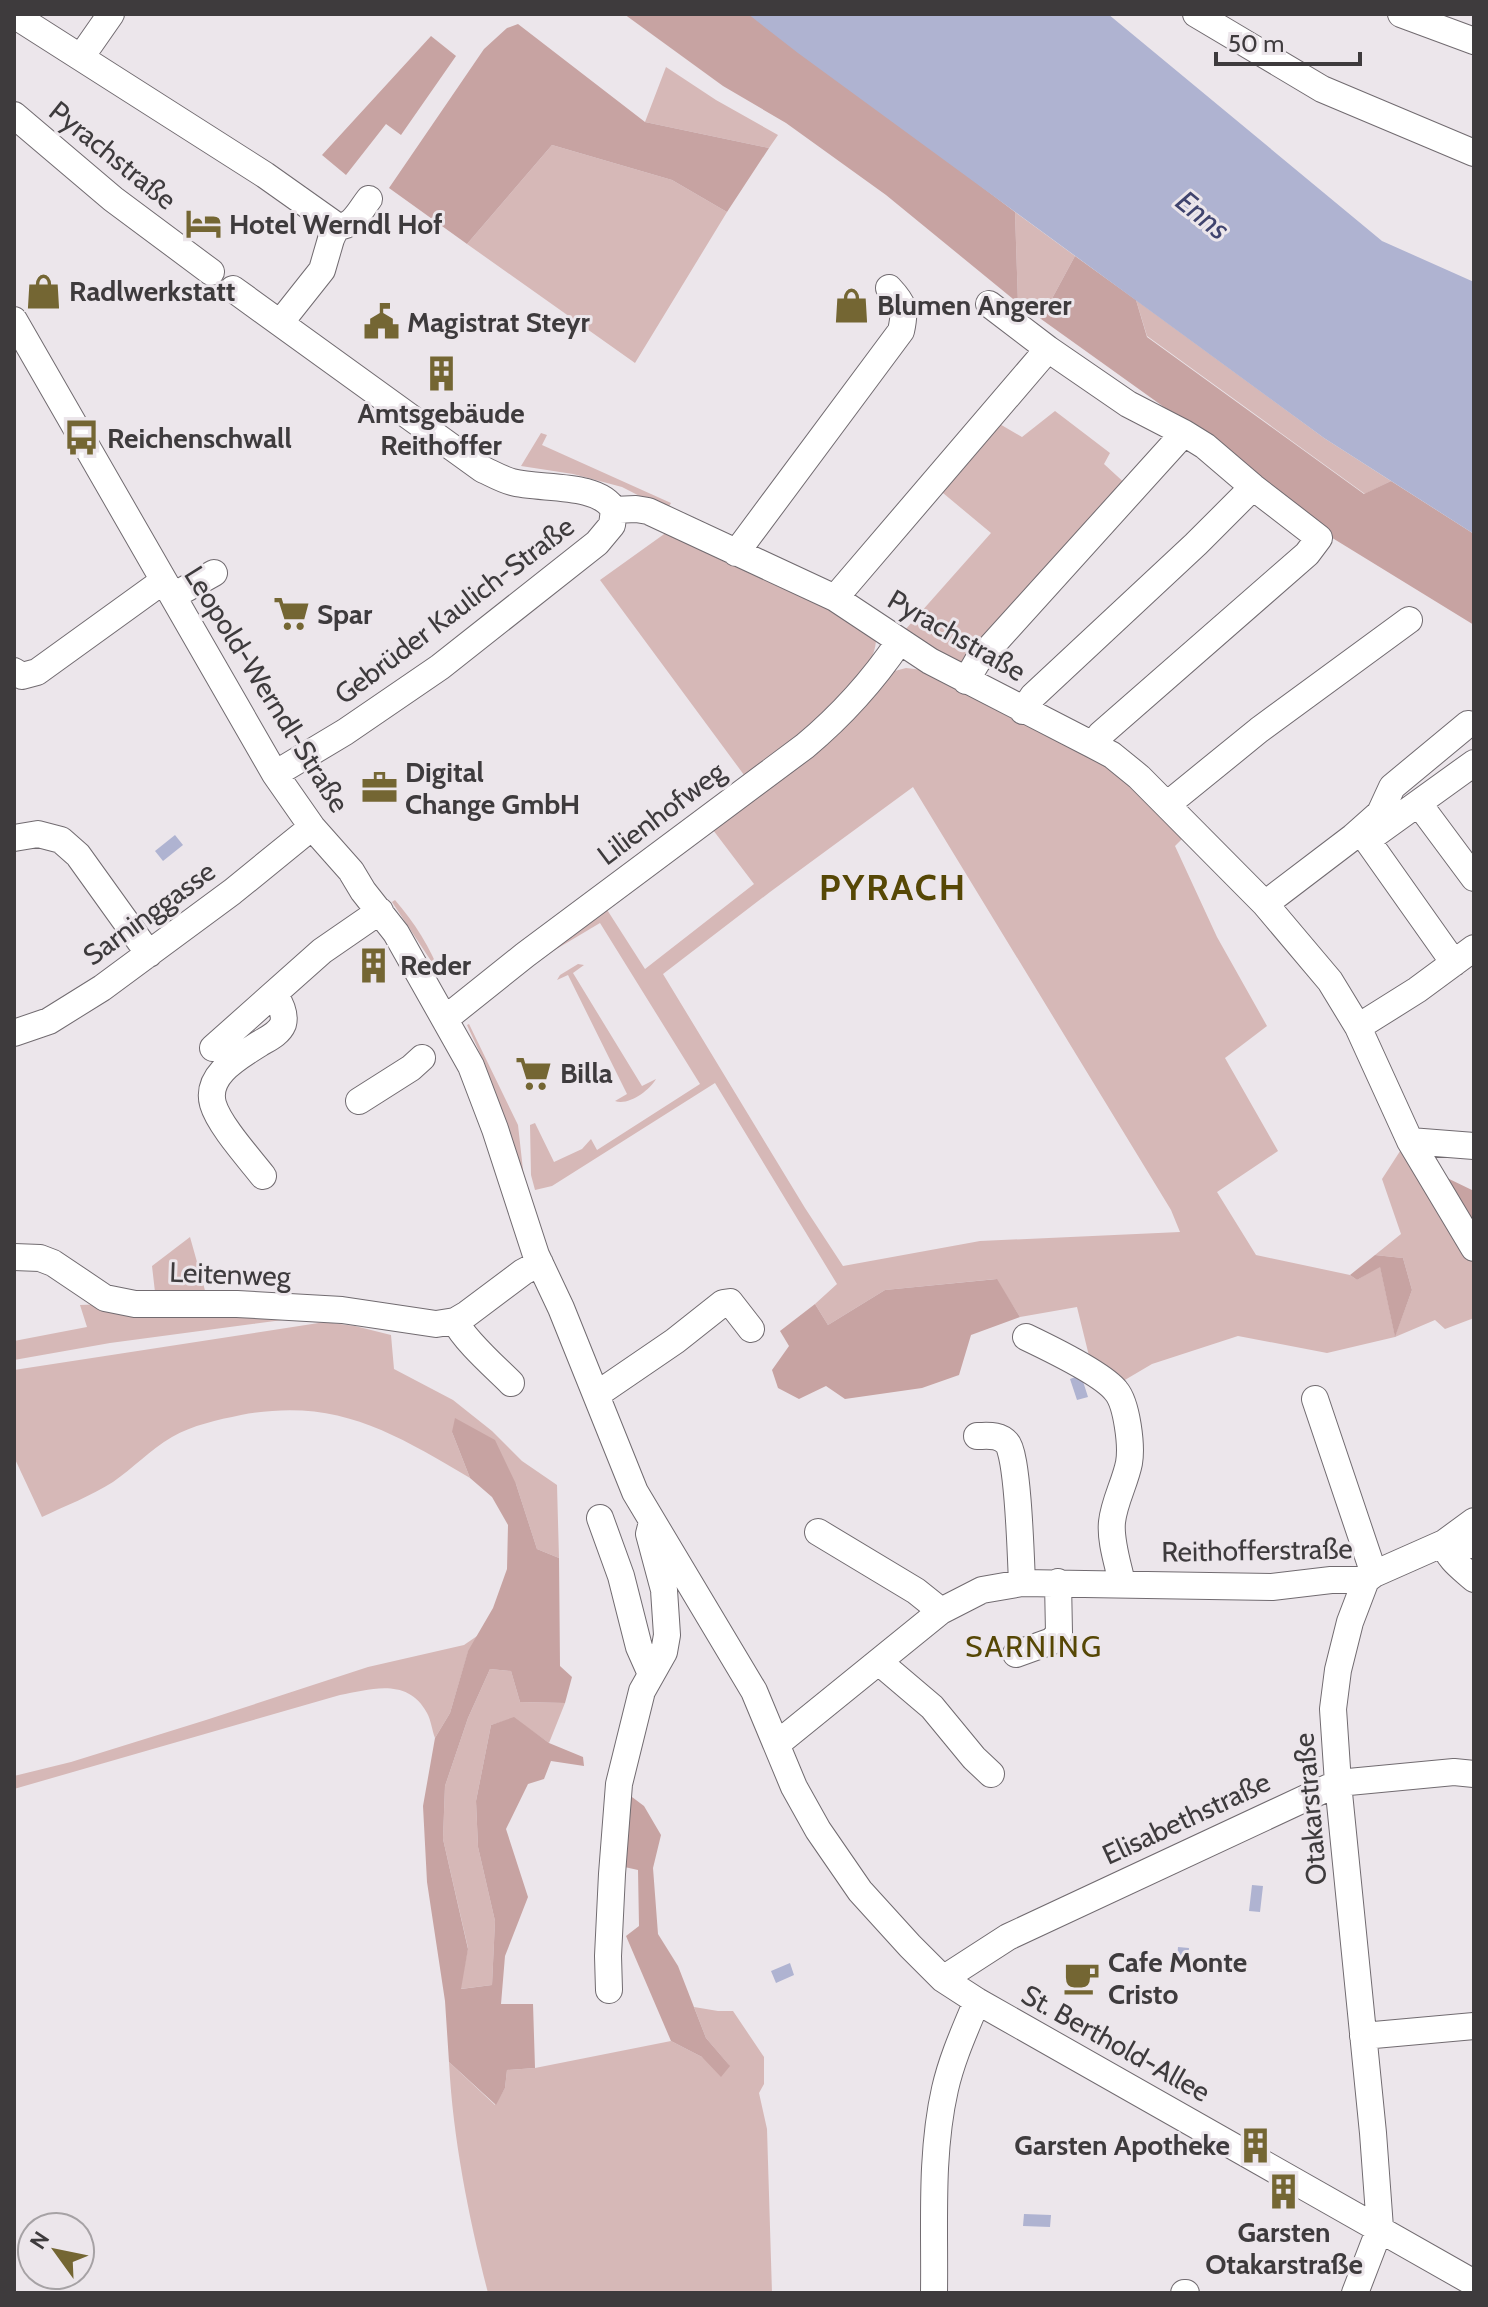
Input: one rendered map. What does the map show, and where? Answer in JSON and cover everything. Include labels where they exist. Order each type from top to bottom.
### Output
[{"type":"street","points":[[81,57],[111,14]]},
{"type":"street","points":[[1196,14],[1332,94],[1474,153]]},
{"type":"street","points":[[1401,14],[1474,41]]},
{"type":"street","points":[[14,15],[265,175],[337,226],[351,224],[369,199]]},
{"type":"street","name":"Pyrachstraße","points":[[14,115],[113,199],[211,272]]},
{"type":"street","points":[[280,323],[322,270],[337,226]]},
{"type":"street","points":[[736,553],[901,331],[905,311],[899,298],[889,288]]},
{"type":"street","name":"Pyrachstraße","points":[[233,289],[482,469],[512,482],[596,495],[610,503],[614,510],[648,511],[835,598],[899,642],[966,681],[1093,745],[1128,768],[1168,804],[1265,904],[1330,981],[1358,1027],[1410,1141],[1474,1248]]},
{"type":"street","points":[[989,304],[1128,404],[1205,446],[1319,538],[1307,554],[1101,734],[1093,745]]},
{"type":"street","name":"Leopold-Werndl-Straße","points":[[14,320],[275,774],[312,827],[351,871],[396,933],[471,1066],[540,1263],[625,1469],[652,1521],[754,1691],[777,1744]]},
{"type":"street","points":[[835,598],[1048,349]]},
{"type":"street","points":[[966,681],[977,662],[1184,433]]},
{"type":"street","points":[[1023,711],[1033,696],[1253,487]]},
{"type":"street","name":"Gebrüder Kaulich-Straße","points":[[275,774],[378,710],[470,645],[597,543],[612,525],[614,510]]},
{"type":"street","points":[[14,671],[22,676],[37,672],[168,589],[214,573]]},
{"type":"street","points":[[1168,804],[1259,730],[1409,620]]},
{"type":"street","name":"Lilienhofweg","points":[[445,1019],[525,955],[805,746],[857,697],[899,642]]},
{"type":"street","points":[[1360,839],[1380,813],[1392,787],[1468,724]]},
{"type":"street","points":[[1265,904],[1473,766]]},
{"type":"street","points":[[1419,804],[1474,878]]},
{"type":"street","name":"Sarninggasse","points":[[14,1033],[49,1021],[102,988],[232,892],[312,827]]},
{"type":"street","points":[[14,838],[38,834],[61,840],[78,855],[149,954]]},
{"type":"street","points":[[1358,1027],[1417,990],[1464,955],[1360,839]]},
{"type":"street","points":[[213,1048],[322,951],[380,911]]},
{"type":"street","points":[[263,1176],[219,1118],[212,1092],[223,1070],[275,1035],[283,1026],[280,1003],[275,995]]},
{"type":"street","points":[[359,1101],[422,1058]]},
{"type":"street","points":[[1410,1141],[1469,1151]]},
{"type":"street","name":"Leitenweg","points":[[14,1257],[40,1258],[53,1263],[105,1298],[135,1304],[237,1304],[342,1310],[422,1323],[455,1321]]},
{"type":"street","points":[[511,1383],[455,1321],[540,1263]]},
{"type":"street","points":[[596,1395],[675,1341],[723,1303],[730,1302],[751,1329]]},
{"type":"street","name":"Reithofferstraße","points":[[1026,1337],[1101,1379],[1117,1391],[1124,1408],[1130,1457],[1112,1523],[1122,1583]]},
{"type":"street","points":[[1315,1399],[1370,1577]]},
{"type":"street","points":[[977,1436],[995,1435],[1006,1441],[1011,1449],[1022,1583]]},
{"type":"street","points":[[600,1518],[621,1576],[639,1647],[651,1674]]},
{"type":"street","points":[[609,1990],[608,1956],[619,1784],[642,1691],[664,1652],[667,1635],[664,1590],[649,1534],[652,1521]]},
{"type":"street","name":"Reithofferstraße","points":[[777,1744],[941,1611],[982,1590],[1022,1583],[1058,1582],[1272,1587],[1370,1577],[1444,1543],[1474,1521]]},
{"type":"street","points":[[818,1532],[916,1591],[941,1611]]},
{"type":"street","points":[[1474,1545],[1444,1543],[1451,1559],[1474,1579]]},
{"type":"street","name":"Otakarstraße","points":[[1370,1577],[1350,1622],[1338,1670],[1333,1709],[1380,2228]]},
{"type":"street","points":[[1016,1654],[1052,1641],[1059,1633],[1058,1582]]},
{"type":"street","points":[[879,1662],[932,1707],[991,1774]]},
{"type":"street","name":"St. Berthold-Allee","points":[[777,1744],[794,1787],[818,1830],[860,1891],[943,1979],[1474,2283]]},
{"type":"street","name":"Elisabethstraße","points":[[943,1979],[1008,1937],[1338,1783],[1454,1772],[1474,1774]]},
{"type":"street","points":[[934,2293],[938,2128],[945,2087],[977,2001]]},
{"type":"street","points":[[1363,2036],[1474,2026]]},
{"type":"street","points":[[1355,2293],[1380,2228]]},
{"type":"shaded area","points":[[624,14],[754,14],[1015,212],[1018,303],[886,195],[786,123],[723,86]]},
{"type":"shaded area","points":[[518,24],[645,122],[769,148],[727,212],[672,180],[552,145],[467,244],[389,188],[484,49],[507,28]]},
{"type":"shaded area","points":[[431,36],[456,56],[401,135],[386,124],[346,175],[322,155]]},
{"type":"shaded area","points":[[666,67],[778,135],[769,148],[645,122]]},
{"type":"shaded area","points":[[552,145],[672,180],[727,212],[635,363],[467,244]]},
{"type":"shaded area","points":[[1015,212],[1075,256],[1041,319],[1018,303]]},
{"type":"shaded area","points":[[1075,256],[1136,300],[1147,337],[1364,494],[1391,481],[1474,534],[1474,625],[1321,531],[1189,425],[1041,319]]},
{"type":"shaded area","points":[[1136,300],[1324,438],[1391,481],[1365,494],[1147,336]]},
{"type":"shaded area","points":[[1055,411],[1110,453],[1104,464],[1129,487],[963,669],[905,630],[991,533],[937,488],[998,423],[1022,437]]},
{"type":"shaded area","points":[[541,433],[547,435],[542,445],[671,503],[667,510],[622,487],[573,474],[521,466]]},
{"type":"shaded area","points":[[667,532],[723,561],[810,597],[876,638],[872,656],[845,696],[747,779],[600,580]]},
{"type":"shaded area","points":[[906,668],[923,670],[1114,767],[1184,837],[1175,846],[1217,937],[1267,1026],[1225,1058],[1278,1151],[1217,1192],[1256,1255],[1350,1275],[1357,1280],[1380,1266],[1395,1336],[1412,1290],[1403,1258],[1375,1255],[1401,1234],[1382,1179],[1404,1145],[1474,1258],[1474,1318],[1445,1329],[1435,1320],[1395,1337],[1327,1353],[1238,1336],[1152,1364],[1118,1384],[1090,1360],[1077,1307],[1020,1317],[996,1279],[885,1290],[828,1325],[815,1304],[837,1284],[715,1083],[552,1186],[535,1190],[531,1175],[530,1125],[535,1123],[554,1162],[582,1149],[591,1139],[597,1150],[700,1084],[600,923],[548,954],[604,905],[645,969],[754,884],[710,826],[891,672]],"holes":[[[913,787],[1171,1210],[1180,1232],[980,1241],[843,1266],[663,974]]]},
{"type":"shaded area","points":[[395,900],[421,936],[441,976],[392,902]]},
{"type":"shaded area","points":[[578,964],[584,965],[573,973],[642,1086],[656,1079],[643,1093],[632,1099],[615,1101],[627,1094],[568,975],[557,980]]},
{"type":"shaded area","points":[[469,1024],[518,1125],[524,1179],[512,1153],[485,1064]]},
{"type":"shaded area","points":[[1443,1176],[1474,1191],[1474,1230]]},
{"type":"shaded area","points":[[190,1237],[206,1294],[155,1292],[152,1266]]},
{"type":"shaded area","points":[[1375,1255],[1403,1258],[1412,1290],[1395,1337],[1380,1267],[1357,1280],[1350,1275]]},
{"type":"shaded area","points":[[997,1279],[1020,1317],[971,1335],[959,1375],[922,1388],[845,1399],[826,1386],[799,1399],[778,1388],[772,1370],[789,1346],[780,1331],[815,1304],[828,1325],[885,1290]]},
{"type":"shaded area","points":[[106,1304],[298,1318],[110,1343],[14,1360],[14,1341],[87,1327],[80,1305]]},
{"type":"shaded area","points":[[325,1322],[391,1335],[394,1369],[453,1400],[492,1431],[522,1461],[557,1485],[559,1558],[537,1549],[516,1484],[452,1432],[470,1478],[415,1446],[362,1422],[306,1411],[241,1415],[188,1429],[164,1442],[105,1487],[42,1517],[14,1457],[14,1370]]},
{"type":"shaded area","points":[[455,1418],[495,1440],[516,1484],[537,1549],[559,1558],[560,1666],[572,1677],[565,1703],[520,1702],[511,1671],[490,1669],[468,1718],[445,1786],[443,1839],[468,1949],[461,1989],[492,1985],[495,1921],[478,1847],[476,1801],[491,1725],[514,1717],[549,1743],[583,1757],[584,1766],[551,1761],[544,1779],[528,1784],[506,1829],[528,1897],[505,1956],[501,2004],[533,2004],[535,2068],[507,2070],[505,2088],[496,2105],[449,2062],[445,2001],[427,1882],[423,1806],[435,1738],[450,1713],[468,1651],[493,1608],[507,1569],[508,1525],[492,1497],[470,1478],[452,1432]]},
{"type":"shaded area","points":[[480,1634],[468,1652],[450,1713],[435,1738],[428,1716],[410,1694],[388,1688],[376,1689],[340,1695],[14,1789],[14,1776],[71,1762],[368,1667],[464,1645]]},
{"type":"shaded area","points":[[490,1669],[511,1671],[520,1702],[565,1703],[549,1743],[514,1718],[491,1725],[476,1801],[478,1847],[495,1921],[492,1985],[460,1989],[468,1948],[443,1839],[445,1786],[468,1718]]},
{"type":"shaded area","points":[[624,1791],[644,1806],[661,1835],[653,1868],[658,1934],[678,1966],[706,2038],[730,2066],[721,2077],[702,2057],[671,2041],[626,1936],[639,1926],[638,1870],[620,1866]]},
{"type":"shaded area","points":[[694,2007],[733,2011],[764,2057],[764,2084],[759,2093],[767,2129],[772,2293],[488,2293],[463,2179],[449,2062],[495,2105],[505,2088],[507,2070],[535,2068],[671,2041],[702,2057],[729,2065],[706,2038]]},
{"type":"water","name":"Enns","points":[[748,14],[1108,14],[1382,241],[1474,282],[1474,534],[1324,438]]},
{"type":"water","points":[[175,835],[183,845],[163,861],[155,851]]},
{"type":"water","points":[[1081,1375],[1088,1397],[1077,1400],[1070,1379]]},
{"type":"water","points":[[1252,1885],[1263,1886],[1260,1912],[1249,1911]]},
{"type":"water","points":[[1178,1947],[1189,1948],[1187,1970],[1176,1968]]},
{"type":"water","points":[[790,1963],[794,1975],[776,1983],[771,1971]]},
{"type":"water","points":[[1024,2214],[1051,2215],[1050,2227],[1023,2226]]},
{"type":"place","name":"Hotel Werndl Hof","points":[[203,224]]},
{"type":"place","name":"Radlwerkstatt","points":[[43,291]]},
{"type":"place","name":"Blumen Angerer","points":[[851,305]]},
{"type":"place","name":"Magistrat Steyr","points":[[381,322]]},
{"type":"place","name":"Amtsgebäude Reithoffer","points":[[441,373]]},
{"type":"place","name":"Reichenschwall","points":[[81,438]]},
{"type":"place","name":"Spar","points":[[291,614]]},
{"type":"place","name":"Digital Change GmbH","points":[[379,788]]},
{"type":"place","name":"Reder","points":[[374,965]]},
{"type":"place","name":"Billa","points":[[534,1073]]},
{"type":"place","name":"Cafe Monte Cristo","points":[[1082,1978]]},
{"type":"place","name":"Garsten Apotheke","points":[[1256,2145]]},
{"type":"place","name":"Garsten Otakarstraße","points":[[1284,2192]]},
{"type":"district","name":"PYRACH","points":[[893,887]]},
{"type":"district","name":"SARNING","points":[[1034,1646]]}]
